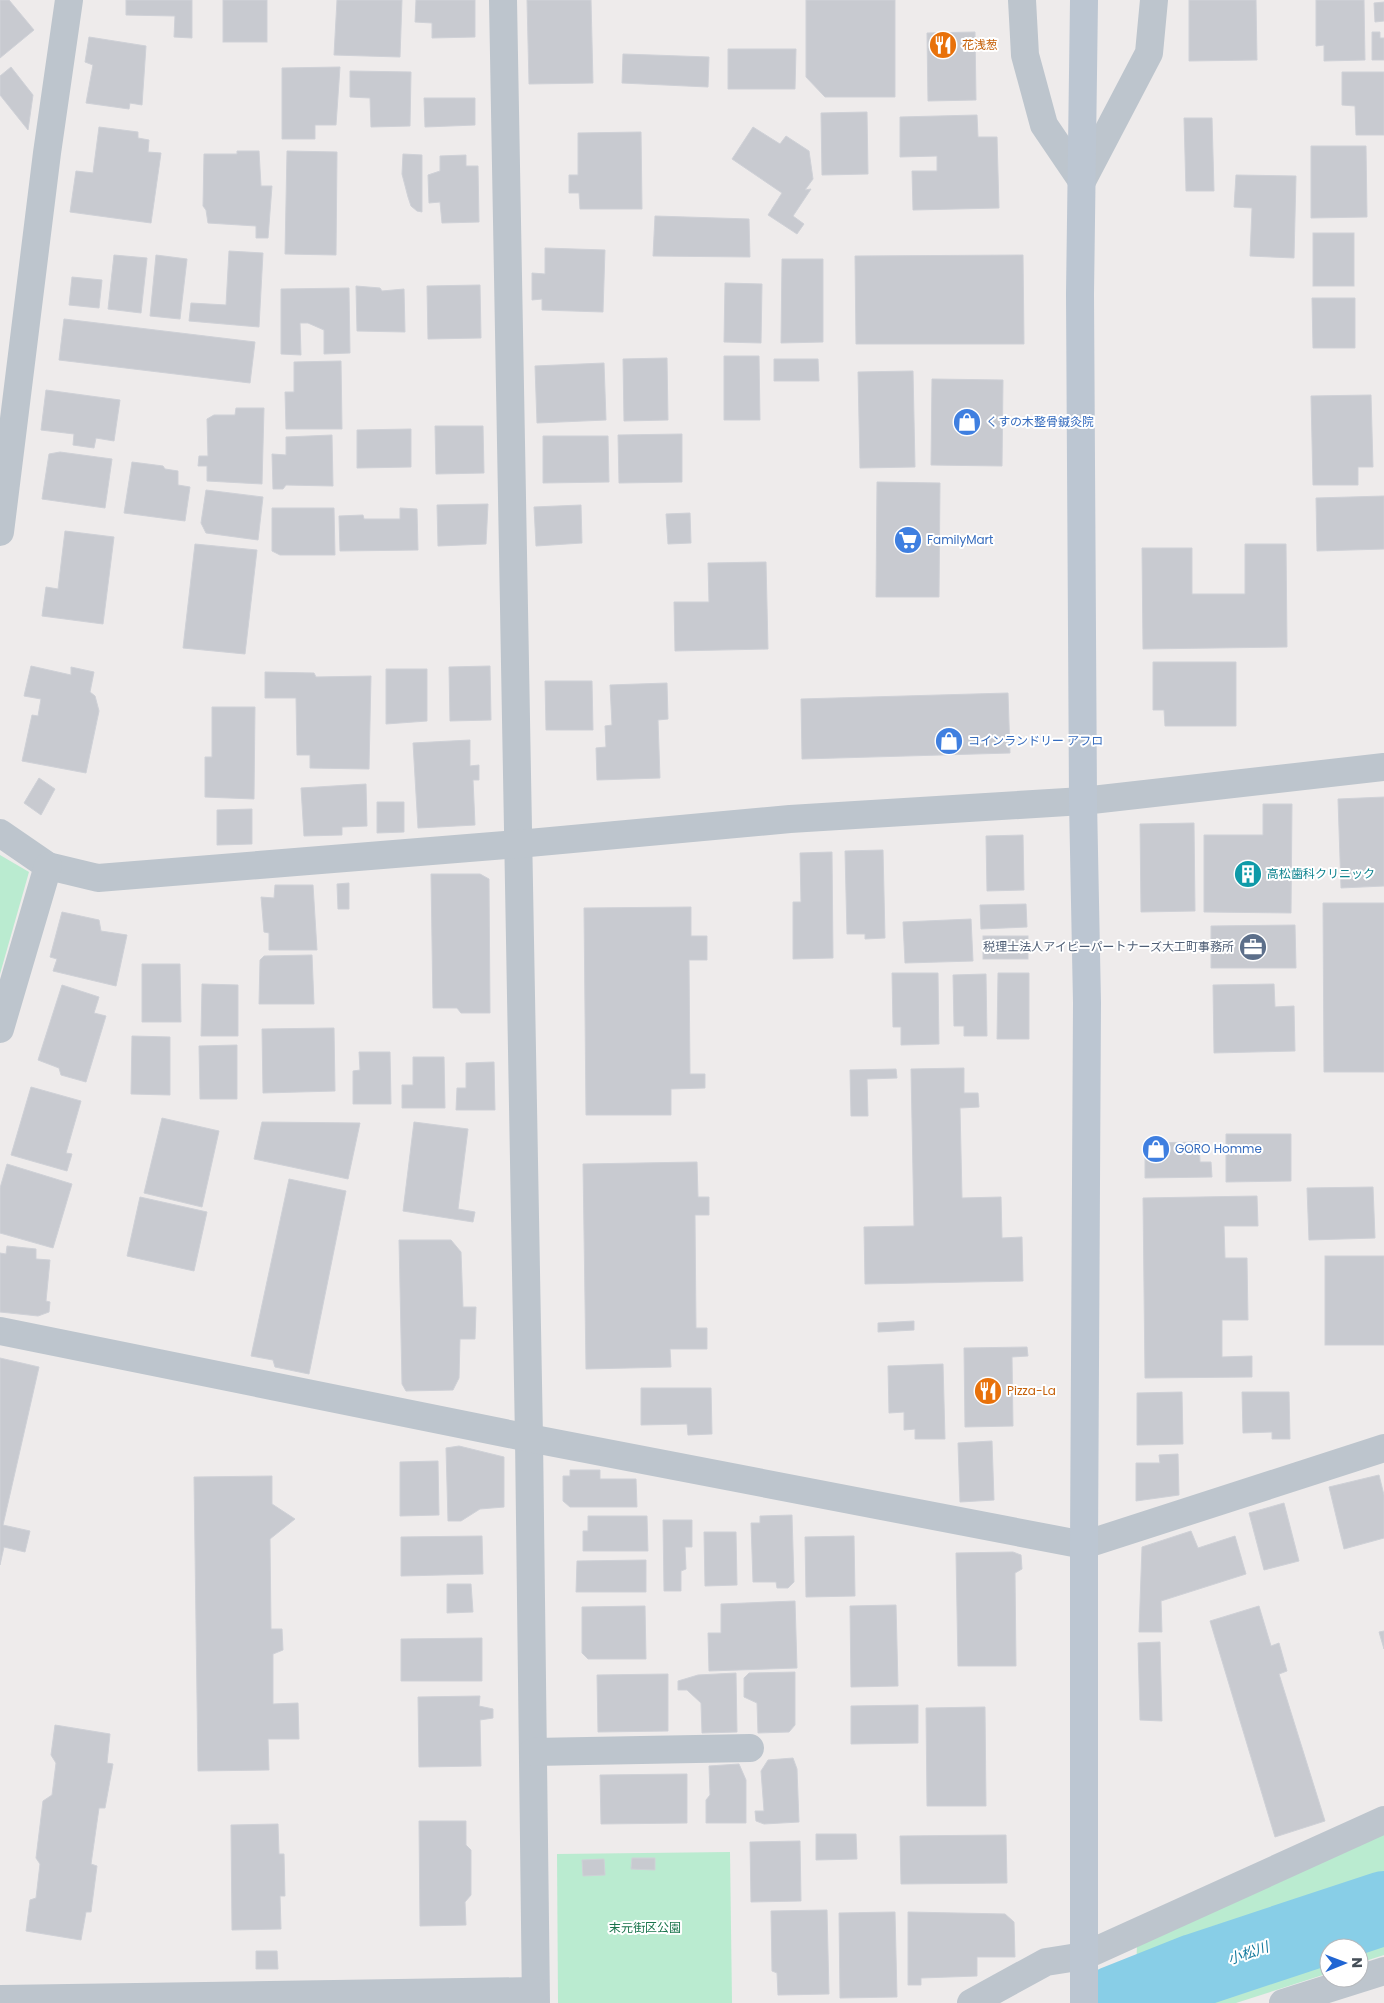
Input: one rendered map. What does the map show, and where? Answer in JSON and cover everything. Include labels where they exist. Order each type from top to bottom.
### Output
[{"type":"street","points":[[0,532],[47,153],[69,0]]},
{"type":"street","points":[[0,2000],[536,1997],[529,1438],[503,0]]},
{"type":"street","points":[[1022,0],[1025,55],[1044,125],[1082,181]]},
{"type":"street","points":[[1084,0],[1082,181],[1083,801],[1087,1003],[1084,2003]]},
{"type":"street","points":[[1082,181],[1149,53],[1154,0]]},
{"type":"street","points":[[0,833],[48,866],[98,878],[518,844],[790,819],[1083,801],[1384,767]]},
{"type":"street","points":[[0,1029],[48,866]]},
{"type":"street","points":[[0,1331],[529,1438],[1084,1545],[1384,1448]]},
{"type":"street","points":[[533,1752],[750,1748]]},
{"type":"street","points":[[971,2003],[1046,1962],[1084,1956],[1384,1820]]},
{"type":"street","points":[[1284,2003],[1384,1972]]},
{"type":"green space","points":[[0,855],[29,872],[0,974]]},
{"type":"green space","points":[[1384,1825],[1384,1955],[1369,1960],[1369,1938],[1319,1938],[1319,1976],[1236,2003],[1135,2003],[1137,1944]]},
{"type":"green space","name":"末元街区公園","points":[[730,1852],[732,2003],[558,2003],[557,1854]]},
{"type":"building","points":[[0,0],[9,0],[34,30],[0,58]]},
{"type":"building","points":[[126,0],[192,0],[192,38],[174,37],[175,16],[126,15]]},
{"type":"building","points":[[223,0],[267,0],[267,42],[223,42]]},
{"type":"building","points":[[337,0],[402,0],[400,57],[334,55]]},
{"type":"building","points":[[416,0],[475,0],[475,37],[432,38],[432,23],[415,22]]},
{"type":"building","points":[[527,0],[591,0],[593,83],[529,84]]},
{"type":"building","points":[[806,0],[895,0],[895,97],[825,97],[806,77]]},
{"type":"building","points":[[1189,0],[1256,0],[1257,60],[1189,61]]},
{"type":"building","points":[[1316,0],[1364,0],[1365,60],[1324,61],[1324,45],[1316,46]]},
{"type":"building","points":[[1384,2],[1384,21],[1375,22],[1374,3]]},
{"type":"building","points":[[975,32],[976,100],[928,101],[927,33]]},
{"type":"building","points":[[1372,32],[1380,32],[1380,38],[1384,38],[1384,60],[1372,60]]},
{"type":"building","points":[[89,37],[146,46],[142,105],[130,103],[129,109],[86,103],[93,65],[85,62]]},
{"type":"building","points":[[728,49],[796,49],[795,89],[728,89]]},
{"type":"building","points":[[623,54],[709,57],[708,87],[622,83]]},
{"type":"building","points":[[11,67],[33,95],[28,130],[0,95],[0,76]]},
{"type":"building","points":[[340,67],[336,125],[315,125],[315,139],[282,139],[282,68]]},
{"type":"building","points":[[350,71],[411,72],[410,126],[371,127],[370,98],[350,97]]},
{"type":"building","points":[[1342,72],[1384,72],[1384,135],[1356,135],[1355,106],[1342,105]]},
{"type":"building","points":[[424,98],[475,98],[475,125],[425,127]]},
{"type":"building","points":[[867,112],[868,174],[822,175],[821,113]]},
{"type":"building","points":[[977,115],[978,137],[997,137],[999,208],[913,210],[912,171],[937,171],[937,156],[900,157],[900,117]]},
{"type":"building","points":[[1184,118],[1212,118],[1214,191],[1186,191]]},
{"type":"building","points":[[99,127],[138,132],[138,138],[149,140],[148,152],[161,153],[151,223],[70,212],[76,171],[93,173]]},
{"type":"building","points":[[753,127],[780,144],[786,136],[809,151],[813,179],[805,190],[811,189],[793,216],[804,224],[797,234],[768,215],[782,193],[732,159]]},
{"type":"building","points":[[641,132],[642,209],[580,209],[579,193],[569,193],[569,175],[578,175],[578,133]]},
{"type":"building","points":[[1311,146],[1366,146],[1367,217],[1311,218]]},
{"type":"building","points":[[237,151],[259,151],[261,186],[272,186],[268,238],[256,238],[256,226],[208,223],[206,210],[203,206],[204,154],[237,154]]},
{"type":"building","points":[[287,151],[337,152],[336,255],[285,254]]},
{"type":"building","points":[[403,154],[422,155],[422,212],[417,211],[411,206],[408,197],[402,174]]},
{"type":"building","points":[[466,155],[466,166],[478,166],[479,222],[442,223],[440,202],[429,203],[428,175],[440,171],[440,156]]},
{"type":"building","points":[[1236,175],[1296,176],[1294,258],[1250,256],[1252,208],[1234,207]]},
{"type":"building","points":[[655,216],[749,219],[750,257],[653,256]]},
{"type":"building","points":[[1313,233],[1354,233],[1354,286],[1313,286]]},
{"type":"building","points":[[545,248],[605,250],[603,312],[542,310],[542,299],[532,300],[532,273],[545,274]]},
{"type":"building","points":[[229,251],[263,253],[259,327],[189,321],[191,303],[226,305]]},
{"type":"building","points":[[114,255],[147,258],[141,313],[108,309]]},
{"type":"building","points":[[156,255],[187,259],[180,319],[150,316]]},
{"type":"building","points":[[1023,255],[1024,344],[856,344],[855,256]]},
{"type":"building","points":[[782,259],[823,259],[823,342],[781,343]]},
{"type":"building","points":[[72,277],[102,280],[99,308],[69,305]]},
{"type":"building","points":[[725,283],[762,284],[761,343],[724,342]]},
{"type":"building","points":[[480,285],[481,338],[428,339],[427,286]]},
{"type":"building","points":[[356,286],[380,288],[382,291],[404,289],[405,332],[357,331]]},
{"type":"building","points":[[349,288],[350,353],[324,354],[324,330],[308,323],[300,323],[301,355],[281,354],[281,289]]},
{"type":"building","points":[[1312,298],[1355,298],[1355,348],[1313,348]]},
{"type":"building","points":[[64,319],[255,342],[250,383],[59,360]]},
{"type":"building","points":[[724,356],[759,356],[760,420],[724,420]]},
{"type":"building","points":[[667,358],[668,420],[624,421],[623,359]]},
{"type":"building","points":[[774,359],[818,359],[819,381],[774,381]]},
{"type":"building","points":[[341,361],[342,429],[286,429],[285,392],[294,392],[294,362]]},
{"type":"building","points":[[604,363],[606,420],[537,423],[535,366]]},
{"type":"building","points":[[913,371],[915,467],[860,468],[858,372]]},
{"type":"building","name":"くすの木整骨鍼灸院","points":[[932,379],[1003,380],[1002,466],[931,465]]},
{"type":"building","points":[[46,390],[120,400],[114,441],[96,438],[94,448],[73,445],[74,434],[41,430]]},
{"type":"building","points":[[1371,395],[1373,467],[1358,467],[1358,485],[1313,485],[1311,396]]},
{"type":"building","points":[[236,408],[264,408],[262,484],[207,481],[207,466],[198,466],[199,456],[208,456],[207,419],[214,415],[235,415]]},
{"type":"building","points":[[435,426],[483,426],[484,473],[436,474]]},
{"type":"building","points":[[411,429],[411,467],[357,468],[357,430]]},
{"type":"building","points":[[682,434],[682,482],[619,483],[618,435]]},
{"type":"building","points":[[332,435],[333,486],[286,485],[283,489],[273,489],[272,454],[286,455],[286,437]]},
{"type":"building","points":[[543,436],[608,436],[609,482],[543,483]]},
{"type":"building","points":[[60,452],[112,459],[105,508],[42,499],[49,454]]},
{"type":"building","points":[[132,462],[163,466],[165,469],[178,471],[178,485],[190,487],[185,521],[124,513]]},
{"type":"building","name":"FamilyMart","points":[[877,482],[940,483],[939,597],[876,597]]},
{"type":"building","points":[[206,490],[263,497],[258,540],[206,533],[201,523]]},
{"type":"building","points":[[1384,496],[1384,549],[1317,551],[1316,498]]},
{"type":"building","points":[[488,504],[486,544],[438,546],[437,505]]},
{"type":"building","points":[[581,505],[582,543],[536,546],[534,507]]},
{"type":"building","points":[[272,508],[334,508],[335,555],[280,555],[272,551]]},
{"type":"building","points":[[400,508],[417,509],[418,550],[340,551],[339,516],[363,515],[364,519],[400,519]]},
{"type":"building","points":[[690,513],[691,543],[668,544],[666,514]]},
{"type":"building","points":[[65,531],[114,537],[103,624],[42,616],[46,587],[58,589]]},
{"type":"building","points":[[195,544],[257,550],[245,654],[183,648]]},
{"type":"building","points":[[1245,544],[1286,544],[1287,647],[1143,649],[1142,548],[1192,548],[1192,594],[1245,594]]},
{"type":"building","points":[[766,562],[768,649],[675,651],[674,602],[709,602],[708,563]]},
{"type":"building","points":[[1153,662],[1236,662],[1236,726],[1165,726],[1164,710],[1153,710]]},
{"type":"building","points":[[31,666],[71,675],[71,667],[94,672],[90,692],[95,696],[99,711],[86,773],[22,761],[32,715],[38,716],[41,699],[24,696]]},
{"type":"building","points":[[490,666],[491,720],[450,721],[449,667]]},
{"type":"building","points":[[386,669],[427,669],[427,721],[386,724]]},
{"type":"building","points":[[265,672],[314,673],[316,677],[371,676],[369,769],[310,768],[310,755],[297,755],[296,698],[265,698]]},
{"type":"building","points":[[545,681],[592,681],[593,730],[546,730]]},
{"type":"building","points":[[667,683],[668,719],[658,720],[660,778],[597,780],[596,748],[606,747],[605,726],[612,725],[610,685]]},
{"type":"building","points":[[1008,693],[1010,753],[802,759],[801,699]]},
{"type":"building","points":[[212,707],[255,707],[254,799],[205,797],[205,757],[212,757]]},
{"type":"building","points":[[470,740],[470,766],[479,765],[479,780],[473,780],[475,825],[418,828],[413,743]]},
{"type":"building","points":[[39,778],[55,789],[41,815],[24,803]]},
{"type":"building","points":[[366,784],[367,826],[342,827],[342,835],[304,836],[301,788]]},
{"type":"building","points":[[1384,797],[1384,886],[1341,888],[1338,799]]},
{"type":"building","points":[[377,802],[404,802],[404,832],[377,833]]},
{"type":"building","name":"高松歯科クリニック","points":[[1263,804],[1292,804],[1291,913],[1204,912],[1204,835],[1263,835]]},
{"type":"building","points":[[252,809],[252,844],[217,845],[217,810]]},
{"type":"building","points":[[1194,823],[1195,911],[1141,912],[1140,824]]},
{"type":"building","points":[[1023,835],[1024,890],[987,891],[986,836]]},
{"type":"building","points":[[883,850],[885,938],[865,939],[865,934],[847,934],[845,851]]},
{"type":"building","points":[[832,852],[833,958],[793,959],[793,902],[801,902],[800,853]]},
{"type":"building","points":[[431,874],[480,874],[489,879],[490,1013],[461,1013],[457,1008],[433,1008]]},
{"type":"building","points":[[349,883],[349,909],[338,909],[337,884]]},
{"type":"building","points":[[275,885],[313,885],[317,950],[269,950],[269,933],[264,932],[261,897],[274,898]]},
{"type":"building","points":[[1323,903],[1384,903],[1384,1072],[1324,1072]]},
{"type":"building","points":[[1026,904],[1027,927],[981,929],[980,905]]},
{"type":"building","points":[[691,907],[691,936],[707,936],[707,960],[689,960],[690,1074],[705,1074],[705,1088],[671,1089],[671,1115],[586,1115],[584,908]]},
{"type":"building","points":[[62,912],[99,920],[101,931],[127,935],[116,986],[53,971],[57,959],[50,957]]},
{"type":"building","points":[[971,919],[973,961],[905,963],[903,922]]},
{"type":"building","name":"税理士法人アイビーパートナーズ大工町事務所","points":[[1295,925],[1296,968],[1211,968],[1211,926]]},
{"type":"building","points":[[983,936],[1028,936],[1028,959],[983,959]]},
{"type":"building","points":[[312,955],[314,1004],[259,1004],[260,960],[264,956]]},
{"type":"building","points":[[142,964],[180,964],[181,1022],[142,1022]]},
{"type":"building","points":[[892,973],[938,973],[939,1044],[901,1045],[901,1027],[893,1027]]},
{"type":"building","points":[[998,973],[1029,973],[1029,1039],[997,1039]]},
{"type":"building","points":[[986,974],[987,1036],[964,1036],[964,1026],[954,1026],[953,975]]},
{"type":"building","points":[[202,984],[238,985],[238,1036],[201,1036]]},
{"type":"building","points":[[1274,984],[1275,1007],[1294,1006],[1295,1051],[1214,1053],[1213,985]]},
{"type":"building","points":[[62,985],[99,997],[94,1013],[106,1016],[86,1082],[61,1075],[59,1068],[38,1060]]},
{"type":"building","points":[[334,1028],[335,1091],[263,1093],[262,1029]]},
{"type":"building","points":[[132,1036],[170,1037],[170,1095],[131,1094]]},
{"type":"building","points":[[237,1045],[237,1099],[200,1099],[199,1046]]},
{"type":"building","points":[[359,1052],[390,1052],[391,1104],[353,1104],[353,1071],[360,1070]]},
{"type":"building","points":[[413,1057],[444,1057],[445,1108],[402,1108],[402,1085],[413,1085]]},
{"type":"building","points":[[494,1062],[495,1110],[456,1110],[457,1088],[466,1088],[466,1063]]},
{"type":"building","points":[[964,1068],[964,1093],[978,1093],[979,1107],[960,1108],[962,1198],[1001,1197],[1002,1238],[1022,1237],[1023,1281],[865,1284],[864,1227],[914,1226],[911,1069]]},
{"type":"building","points":[[896,1069],[897,1078],[867,1079],[868,1116],[851,1116],[850,1070]]},
{"type":"building","points":[[31,1087],[81,1101],[66,1153],[72,1154],[67,1171],[11,1155]]},
{"type":"building","points":[[162,1118],[219,1131],[202,1207],[144,1193]]},
{"type":"building","points":[[262,1122],[360,1123],[348,1179],[254,1159]]},
{"type":"building","points":[[414,1122],[468,1129],[458,1209],[475,1212],[473,1222],[403,1211]]},
{"type":"building","points":[[1226,1134],[1291,1134],[1291,1181],[1226,1182]]},
{"type":"building","points":[[1199,1142],[1200,1162],[1211,1162],[1212,1177],[1145,1178],[1145,1143]]},
{"type":"building","points":[[697,1162],[698,1197],[709,1197],[709,1215],[695,1215],[696,1328],[707,1328],[707,1349],[670,1349],[671,1367],[586,1369],[583,1164]]},
{"type":"building","points":[[7,1164],[72,1184],[53,1248],[0,1233],[0,1188]]},
{"type":"building","points":[[289,1179],[346,1191],[309,1374],[275,1367],[273,1360],[251,1356]]},
{"type":"building","points":[[1373,1187],[1375,1238],[1309,1240],[1307,1188]]},
{"type":"building","points":[[1257,1196],[1258,1226],[1224,1226],[1225,1258],[1247,1258],[1248,1320],[1222,1320],[1222,1357],[1252,1356],[1252,1377],[1145,1378],[1143,1198]]},
{"type":"building","points":[[140,1197],[207,1212],[194,1271],[127,1256]]},
{"type":"building","points":[[399,1240],[451,1240],[461,1252],[463,1307],[476,1307],[475,1339],[460,1339],[459,1378],[453,1390],[406,1391],[402,1384]]},
{"type":"building","points":[[7,1246],[36,1249],[36,1259],[50,1260],[46,1301],[50,1302],[49,1312],[38,1316],[0,1312],[0,1253],[6,1254]]},
{"type":"building","points":[[1325,1256],[1384,1256],[1384,1345],[1325,1345]]},
{"type":"building","points":[[914,1321],[914,1330],[878,1332],[878,1323]]},
{"type":"building","name":"Pizza-La","points":[[1027,1347],[1028,1356],[1012,1357],[1013,1426],[965,1427],[964,1348]]},
{"type":"building","points":[[0,1358],[39,1367],[3,1525],[30,1531],[25,1552],[4,1547],[0,1565]]},
{"type":"building","points":[[943,1364],[945,1439],[915,1439],[915,1429],[904,1430],[904,1412],[889,1413],[888,1366]]},
{"type":"building","points":[[641,1388],[711,1388],[712,1434],[688,1435],[687,1424],[641,1425]]},
{"type":"building","points":[[1182,1392],[1183,1444],[1137,1445],[1137,1393]]},
{"type":"building","points":[[1242,1392],[1289,1392],[1290,1439],[1272,1439],[1272,1432],[1243,1433]]},
{"type":"building","points":[[992,1441],[994,1500],[960,1502],[958,1443]]},
{"type":"building","points":[[459,1446],[504,1457],[504,1507],[480,1509],[461,1521],[448,1521],[446,1448]]},
{"type":"building","points":[[1178,1454],[1179,1495],[1136,1501],[1136,1463],[1160,1463],[1159,1455]]},
{"type":"building","points":[[438,1461],[439,1515],[400,1516],[400,1462]]},
{"type":"building","points":[[570,1470],[600,1470],[600,1479],[636,1479],[637,1507],[570,1507],[563,1501],[563,1476],[570,1476]]},
{"type":"building","points":[[1379,1475],[1384,1495],[1384,1538],[1344,1549],[1329,1487]]},
{"type":"building","points":[[272,1476],[272,1504],[295,1519],[270,1539],[271,1629],[282,1629],[283,1650],[273,1654],[273,1704],[298,1703],[299,1739],[268,1739],[269,1770],[198,1771],[194,1477]]},
{"type":"building","points":[[1284,1503],[1299,1561],[1264,1570],[1249,1513]]},
{"type":"building","points":[[792,1515],[794,1582],[788,1588],[777,1588],[776,1582],[753,1582],[751,1523],[760,1523],[760,1516]]},
{"type":"building","points":[[588,1516],[647,1516],[648,1551],[583,1551],[583,1531],[588,1531]]},
{"type":"building","points":[[663,1520],[692,1520],[692,1547],[685,1547],[686,1569],[681,1571],[681,1591],[664,1591]]},
{"type":"building","points":[[1191,1531],[1198,1548],[1235,1536],[1246,1574],[1161,1601],[1162,1632],[1139,1632],[1142,1547]]},
{"type":"building","points":[[704,1532],[736,1532],[737,1585],[705,1586]]},
{"type":"building","points":[[482,1536],[483,1574],[401,1576],[401,1537]]},
{"type":"building","points":[[854,1536],[855,1596],[806,1597],[805,1537]]},
{"type":"building","points":[[1013,1552],[1021,1555],[1022,1569],[1015,1573],[1016,1666],[958,1666],[956,1553]]},
{"type":"building","points":[[646,1560],[646,1592],[576,1592],[577,1561]]},
{"type":"building","points":[[447,1584],[471,1584],[473,1612],[447,1613]]},
{"type":"building","points":[[795,1601],[797,1668],[709,1671],[708,1633],[721,1633],[721,1604]]},
{"type":"building","points":[[896,1605],[898,1686],[851,1687],[850,1606]]},
{"type":"building","points":[[645,1606],[646,1659],[588,1659],[582,1653],[582,1607]]},
{"type":"building","points":[[1259,1606],[1271,1646],[1279,1643],[1287,1671],[1279,1674],[1325,1821],[1275,1837],[1210,1621]]},
{"type":"building","points":[[1384,1631],[1384,1649],[1379,1632]]},
{"type":"building","points":[[482,1638],[482,1681],[401,1681],[401,1639]]},
{"type":"building","points":[[1160,1642],[1162,1721],[1140,1720],[1138,1643]]},
{"type":"building","points":[[795,1672],[795,1725],[789,1732],[758,1733],[757,1703],[744,1697],[744,1678],[749,1673]]},
{"type":"building","points":[[736,1673],[737,1732],[702,1733],[701,1703],[687,1690],[678,1690],[678,1681],[698,1675]]},
{"type":"building","points":[[668,1674],[668,1731],[598,1732],[597,1675]]},
{"type":"building","points":[[480,1696],[479,1706],[493,1709],[493,1718],[480,1720],[481,1766],[419,1767],[418,1697]]},
{"type":"building","points":[[918,1705],[918,1743],[851,1744],[851,1706]]},
{"type":"building","points":[[985,1707],[986,1806],[927,1806],[926,1708]]},
{"type":"building","points":[[55,1725],[110,1734],[107,1763],[113,1764],[105,1808],[99,1808],[91,1864],[97,1866],[91,1912],[86,1912],[81,1940],[26,1931],[30,1900],[36,1898],[40,1864],[36,1858],[43,1801],[52,1795],[56,1763],[51,1755]]},
{"type":"building","points":[[793,1758],[797,1769],[799,1822],[764,1824],[756,1821],[755,1811],[764,1811],[761,1771],[768,1760]]},
{"type":"building","points":[[739,1764],[746,1780],[746,1823],[706,1823],[706,1800],[710,1795],[709,1766]]},
{"type":"building","points":[[687,1774],[687,1823],[601,1824],[600,1775]]},
{"type":"building","points":[[419,1821],[466,1821],[466,1845],[471,1850],[471,1895],[465,1902],[466,1925],[420,1926]]},
{"type":"building","points":[[278,1824],[279,1854],[284,1854],[285,1896],[280,1896],[281,1929],[232,1930],[231,1825]]},
{"type":"building","points":[[816,1834],[856,1834],[857,1859],[816,1860]]},
{"type":"building","points":[[1006,1835],[1007,1883],[901,1884],[900,1836]]},
{"type":"building","points":[[800,1841],[801,1901],[751,1902],[750,1842]]},
{"type":"building","points":[[632,1858],[655,1858],[655,1870],[631,1869]]},
{"type":"building","points":[[604,1859],[605,1875],[583,1876],[582,1860]]},
{"type":"building","points":[[827,1910],[829,1994],[778,1995],[777,1973],[772,1971],[771,1911]]},
{"type":"building","points":[[895,1912],[897,1997],[840,1998],[839,1913]]},
{"type":"building","points":[[908,1912],[1005,1914],[1014,1922],[1015,1957],[977,1957],[977,1976],[921,1978],[921,1985],[908,1985]]},
{"type":"building","points":[[256,1951],[277,1951],[278,1969],[256,1969]]},
{"type":"waterway","name":"小松川","points":[[1114,2003],[1197,1970],[1384,1908]]},
{"type":"place","name":"花浅葱","points":[[943,45]]},
{"type":"place","name":"くすの木整骨鍼灸院","points":[[967,422]]},
{"type":"place","name":"FamilyMart","points":[[908,540]]},
{"type":"place","name":"コインランドリー アフロ","points":[[949,741]]},
{"type":"place","name":"高松歯科クリニック","points":[[1248,874]]},
{"type":"place","name":"税理士法人アイビーパートナーズ大工町事務所","points":[[1253,947]]},
{"type":"place","name":"GORO Homme","points":[[1156,1149]]},
{"type":"place","name":"Pizza-La","points":[[988,1391]]}]
